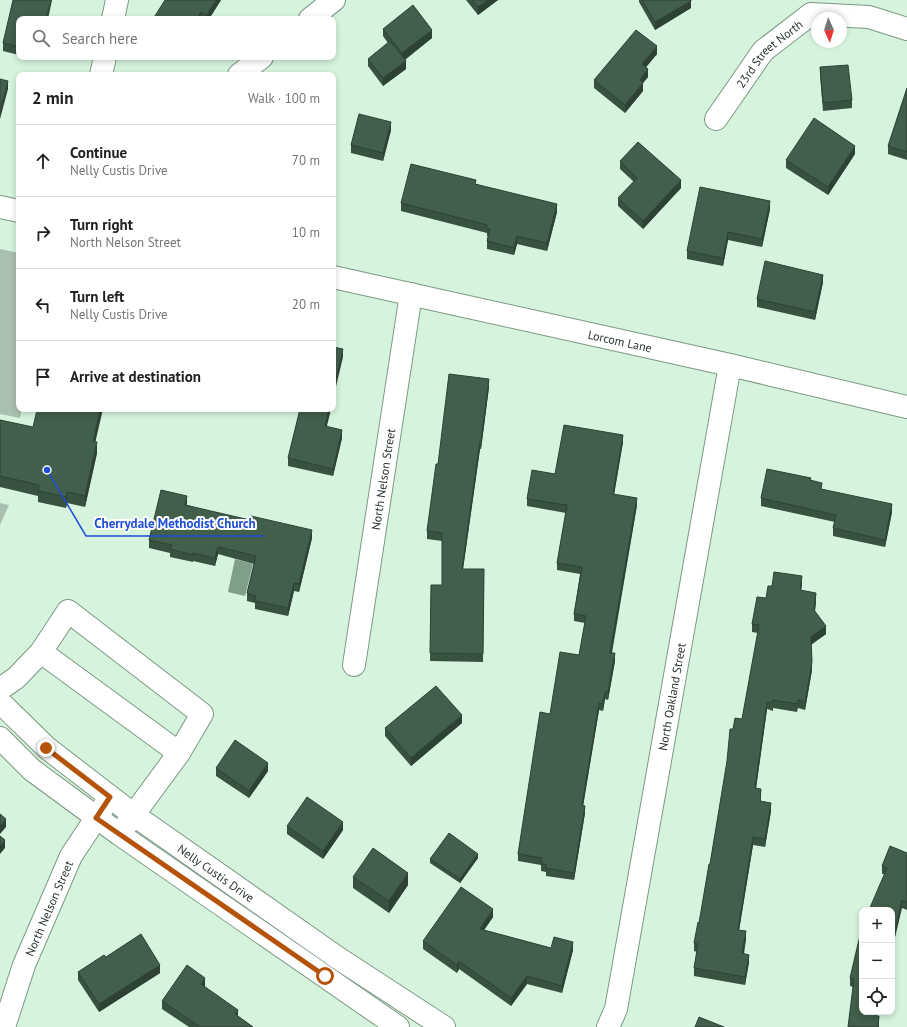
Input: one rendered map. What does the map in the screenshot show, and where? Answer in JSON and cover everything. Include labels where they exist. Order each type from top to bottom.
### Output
[{"type":"street","points":[[114,16],[117,0]]},
{"type":"street","points":[[314,16],[334,0]]},
{"type":"street","name":"23rd Street North","points":[[716,119],[763,51],[812,14],[869,17],[907,29]]},
{"type":"street","points":[[102,72],[104,60]]},
{"type":"street","points":[[243,72],[258,60]]},
{"type":"street","points":[[0,207],[16,210]]},
{"type":"street","name":"Lorcom Lane","points":[[336,278],[730,365],[907,407]]},
{"type":"street","name":"North Nelson Street","points":[[354,664],[411,294]]},
{"type":"street","name":"North Oakland Street","points":[[608,1027],[616,1009],[730,365]]},
{"type":"street","points":[[0,690],[16,678],[41,652],[68,611],[202,714],[180,753],[119,834]]},
{"type":"street","points":[[41,652],[180,753]]},
{"type":"street","name":"Nelly Custis Drive","points":[[0,702],[46,748],[134,815],[338,958],[444,1027]]},
{"type":"street","name":"Nelly Custis Drive","points":[[0,738],[32,770],[96,818],[398,1027]]},
{"type":"street","name":"North Nelson Street","points":[[4,1027],[24,965],[71,856],[110,797]]},
{"type":"shaded area","points":[[0,249],[16,252],[16,412],[21,412],[20,418],[0,414]]},
{"type":"shaded area","points":[[0,503],[9,505],[0,525]]},
{"type":"shaded area","points":[[235,559],[253,564],[245,596],[228,592]]},
{"type":"building","points":[[13,0],[51,0],[47,16],[16,16],[16,46],[3,43]]},
{"type":"building","points":[[165,0],[216,0],[207,15],[201,12],[199,16],[155,16]]},
{"type":"building","points":[[472,0],[488,0],[478,7]]},
{"type":"building","points":[[642,0],[691,0],[691,1],[655,22]]},
{"type":"building","points":[[413,5],[432,30],[402,53],[383,29]]},
{"type":"building","points":[[636,30],[657,46],[642,64],[648,69],[640,80],[643,83],[625,105],[594,80]]},
{"type":"building","points":[[390,41],[406,61],[383,78],[368,59]]},
{"type":"building","points":[[848,65],[852,100],[823,103],[820,67]]},
{"type":"building","points":[[0,79],[8,81],[0,111]]},
{"type":"building","points":[[907,88],[907,152],[888,146]]},
{"type":"building","points":[[359,114],[391,122],[383,153],[351,145]]},
{"type":"building","points":[[814,118],[855,146],[828,187],[786,160]]},
{"type":"building","points":[[638,142],[681,180],[643,221],[618,198],[637,178],[620,161]]},
{"type":"building","points":[[411,164],[476,180],[475,184],[557,204],[547,243],[517,236],[514,248],[487,241],[490,229],[487,228],[487,225],[401,203]]},
{"type":"building","points":[[700,187],[770,201],[762,239],[728,232],[723,258],[687,251]]},
{"type":"building","points":[[765,261],[823,275],[815,312],[757,299]]},
{"type":"building","points":[[336,348],[343,349],[336,378]]},
{"type":"building","points":[[449,374],[489,379],[462,569],[484,569],[483,654],[430,653],[431,585],[442,585],[442,533],[427,531],[436,464],[438,464]]},
{"type":"building","points":[[37,412],[99,412],[93,441],[97,442],[85,496],[67,492],[66,497],[38,491],[39,485],[0,476],[0,420],[33,427]]},
{"type":"building","points":[[299,412],[328,412],[325,426],[342,430],[333,469],[288,458]]},
{"type":"building","points":[[564,425],[623,435],[613,494],[637,498],[610,653],[615,653],[608,692],[605,692],[603,704],[599,703],[582,805],[585,806],[574,873],[546,868],[546,864],[541,864],[542,858],[518,854],[540,712],[550,714],[560,652],[579,655],[586,616],[574,614],[582,567],[557,563],[567,505],[527,499],[532,470],[555,474]]},
{"type":"building","points":[[767,469],[811,478],[810,480],[822,483],[821,489],[892,504],[885,540],[833,528],[836,515],[761,498]]},
{"type":"building","points":[[161,490],[187,496],[185,505],[250,520],[251,516],[312,530],[299,584],[294,583],[288,608],[255,601],[256,596],[247,593],[256,556],[218,547],[215,558],[193,553],[193,555],[170,549],[172,545],[149,540]]},
{"type":"building","points":[[774,572],[802,576],[800,590],[816,593],[814,610],[826,626],[811,637],[812,662],[805,702],[798,700],[797,704],[773,700],[773,703],[767,702],[755,788],[761,789],[760,801],[771,803],[765,839],[753,837],[738,930],[746,931],[742,953],[749,955],[745,977],[694,968],[698,944],[694,943],[710,864],[727,761],[730,729],[733,729],[735,718],[742,719],[759,625],[752,624],[757,597],[766,598],[768,586],[772,586]]},
{"type":"building","points":[[436,686],[462,715],[411,758],[385,728]]},
{"type":"building","points":[[235,740],[268,763],[249,791],[216,768]]},
{"type":"building","points":[[307,797],[343,822],[323,851],[287,826]]},
{"type":"building","points":[[0,814],[6,819],[0,826]]},
{"type":"building","points":[[449,833],[478,854],[460,879],[430,859]]},
{"type":"building","points":[[0,836],[5,840],[0,846]]},
{"type":"building","points":[[890,846],[907,853],[907,902],[902,900],[895,929],[895,907],[870,907],[887,868],[882,866]]},
{"type":"building","points":[[373,848],[408,873],[389,901],[353,877]]},
{"type":"building","points":[[461,887],[493,909],[480,929],[551,948],[554,937],[573,942],[562,986],[527,976],[511,998],[459,961],[457,965],[423,941]]},
{"type":"building","points":[[141,934],[160,965],[99,1004],[78,972],[104,955],[106,957]]},
{"type":"building","points":[[859,940],[859,1015],[879,1016],[878,1027],[848,1027],[854,979],[850,978]]},
{"type":"building","points":[[187,965],[205,978],[201,984],[238,1010],[235,1014],[253,1027],[200,1027],[162,1001]]},
{"type":"building","points":[[699,1017],[724,1027],[695,1027]]},
{"type":"place","name":"Cherrydale Methodist Church","points":[[47,470]]},
{"type":"route","points":[[46,748],[110,797],[96,818],[325,976]]}]
